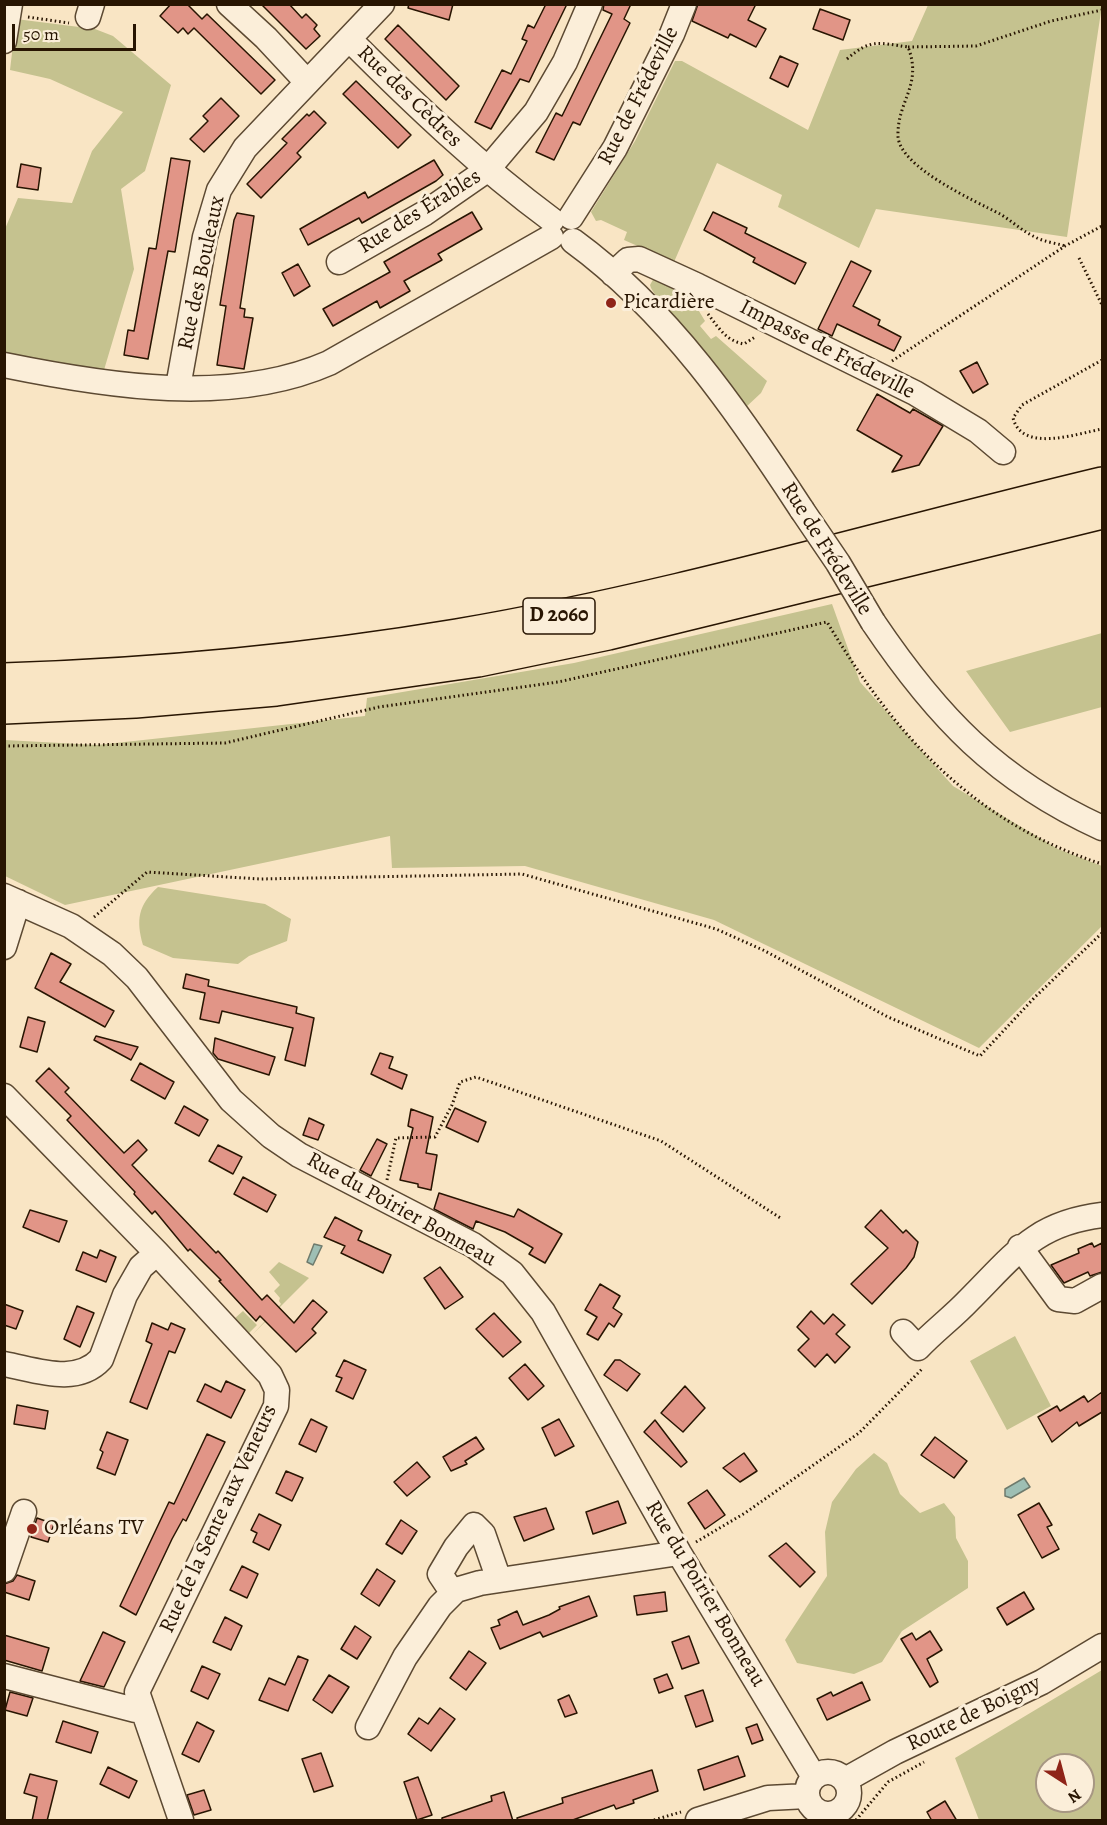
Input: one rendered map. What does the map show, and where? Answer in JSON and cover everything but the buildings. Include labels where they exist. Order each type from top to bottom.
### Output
[{"type":"highway","name":"D 2060","points":[[4,680],[117,676],[226,668],[348,653],[459,635],[665,592],[1102,484]]},
{"type":"highway","name":"D 2060","points":[[4,707],[135,701],[276,689],[478,660],[608,633],[1102,512]]},
{"type":"street","points":[[229,4],[266,38],[308,82]]},
{"type":"street","name":"Rue des Bouleaux","points":[[178,387],[205,237],[219,190],[245,148],[350,40],[381,4]]},
{"type":"street","name":"Rue des Érables","points":[[339,262],[425,213],[487,170],[536,112],[566,62],[590,4]]},
{"type":"street","name":"Rue de Frédeville","points":[[684,4],[615,148],[562,229],[613,274],[705,371],[752,433],[906,671],[943,717],[992,762],[1065,811],[1102,828]]},
{"type":"street","points":[[4,41],[9,9]]},
{"type":"street","name":"Rue des Cèdres","points":[[350,40],[427,117],[487,170],[562,229]]},
{"type":"street","points":[[4,365],[130,387],[259,386],[302,375],[410,320],[562,229]]},
{"type":"street","name":"Impasse de Frédeville","points":[[613,274],[628,260],[639,259],[915,393],[978,431],[1002,452]]},
{"type":"street","points":[[4,947],[11,899]]},
{"type":"street","name":"Rue du Poirier Bonneau","points":[[11,899],[78,931],[112,954],[137,978],[216,1083],[271,1136],[299,1155],[473,1245],[499,1262],[524,1286],[547,1320],[810,1787]]},
{"type":"street","name":"Rue de la Sente aux Veneurs","points":[[4,1096],[157,1253],[270,1375],[277,1390],[276,1406],[137,1692],[182,1821]]},
{"type":"street","points":[[903,1332],[918,1348],[968,1302],[1020,1248],[1053,1226],[1102,1216]]},
{"type":"street","points":[[1020,1248],[1058,1299],[1075,1301],[1102,1286]]},
{"type":"street","points":[[4,1365],[71,1376],[94,1367],[101,1359],[125,1295],[141,1267],[157,1253]]},
{"type":"street","points":[[4,1570],[24,1512]]},
{"type":"street","points":[[452,1592],[441,1574],[456,1547],[474,1525],[483,1534],[499,1580]]},
{"type":"street","points":[[368,1727],[405,1657],[452,1592],[480,1583],[679,1552]]},
{"type":"street","name":"Route de Boigny","points":[[845,1780],[895,1752],[1042,1682],[1102,1646]]},
{"type":"street","points":[[4,1676],[132,1709],[141,1708]]},
{"type":"street","points":[[698,1821],[810,1787],[826,1772],[833,1772],[845,1780],[849,1796],[836,1817],[814,1809],[810,1787]]},
{"type":"path","points":[[9,9],[82,25],[90,11]]},
{"type":"path","points":[[847,59],[860,48],[876,42],[908,47],[976,46],[1051,21],[1102,10]]},
{"type":"path","points":[[908,47],[913,60],[914,78],[906,97],[898,136],[907,157],[967,199],[1001,215],[1035,237],[1065,246]]},
{"type":"path","points":[[874,373],[1065,246],[1102,226]]},
{"type":"path","points":[[1079,258],[1102,305]]},
{"type":"path","points":[[1102,360],[1022,405],[1013,418],[1016,430],[1024,436],[1037,438],[1102,429]]},
{"type":"path","points":[[4,746],[225,743],[380,707],[558,681],[827,622],[875,697],[944,775],[994,813],[1058,847],[1102,864]]},
{"type":"path","points":[[78,931],[147,872],[260,879],[522,874],[716,929],[763,950],[888,1017],[980,1056],[1035,997],[1102,933]]},
{"type":"path","points":[[383,1199],[396,1138],[435,1137],[452,1105],[460,1082],[476,1077],[661,1142],[782,1219]]},
{"type":"path","points":[[679,1552],[745,1513],[859,1433],[934,1357],[926,1340]]},
{"type":"shaded area","points":[[928,5],[1102,5],[1067,237],[876,209],[859,248],[778,207],[782,195],[717,163],[674,262],[624,240],[627,232],[601,220],[596,221],[591,212],[635,141],[675,61],[682,61],[808,130],[840,50],[912,41]]},
{"type":"shaded area","points":[[16,19],[95,29],[113,36],[171,85],[145,171],[121,189],[134,269],[104,370],[5,354],[5,229],[18,198],[72,203],[92,151],[123,112],[50,79],[10,70]]},
{"type":"shaded area","points":[[655,276],[688,293],[705,321],[700,326],[711,339],[716,336],[767,381],[761,393],[745,408],[672,323],[651,288],[650,285]]},
{"type":"shaded area","points":[[832,604],[860,682],[953,786],[1058,849],[1102,866],[1102,926],[979,1048],[714,920],[525,866],[392,868],[390,836],[65,905],[5,876],[5,740],[97,745],[365,716],[367,698],[574,663]]},
{"type":"shaded area","points":[[1102,633],[1102,707],[1010,732],[966,671]]},
{"type":"shaded area","points":[[158,887],[265,904],[291,919],[287,941],[249,956],[238,964],[173,958],[143,945],[141,936],[140,913],[146,900]]},
{"type":"shaded area","points":[[279,1262],[309,1278],[252,1335],[281,1304],[280,1298],[274,1291],[280,1285],[269,1272]]},
{"type":"shaded area","points":[[243,1311],[257,1325],[248,1334],[234,1319]]},
{"type":"shaded area","points":[[1015,1336],[1051,1406],[1007,1430],[970,1361]]},
{"type":"shaded area","points":[[874,1453],[887,1463],[900,1494],[920,1513],[944,1503],[955,1517],[956,1538],[968,1561],[968,1588],[902,1631],[882,1662],[854,1674],[797,1663],[785,1640],[827,1576],[825,1532],[832,1502],[856,1469]]},
{"type":"shaded area","points":[[1102,1670],[1102,1820],[979,1820],[955,1758]]},
{"type":"water","points":[[314,1244],[322,1246],[313,1265],[307,1262]]},
{"type":"water","points":[[1024,1478],[1030,1487],[1011,1498],[1005,1496],[1005,1489]]},
{"type":"place","name":"Picardière","points":[[611,303]]},
{"type":"place","name":"Orléans TV","points":[[32,1529]]}]
